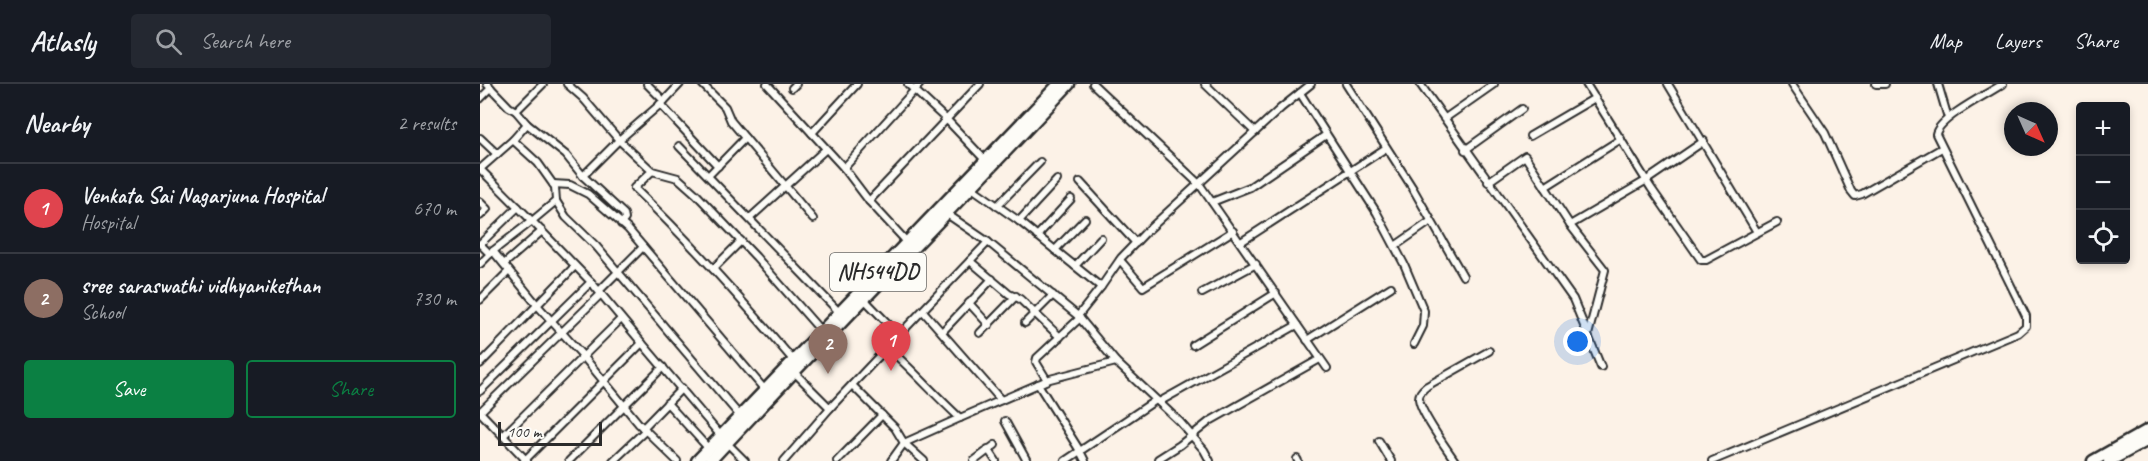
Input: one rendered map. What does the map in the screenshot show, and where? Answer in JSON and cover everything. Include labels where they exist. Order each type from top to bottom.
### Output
[{"type":"highway","name":"NH544DD","points":[[710,461],[740,416],[864,299],[943,212],[986,160],[1059,84]]},
{"type":"highway","name":"NH544DD","points":[[697,461],[708,449],[724,439],[792,366],[821,331],[907,242],[972,188],[1069,84]]},
{"type":"highway","points":[[2092,461],[2148,430]]},
{"type":"highway","points":[[2109,461],[2148,440]]},
{"type":"street","points":[[516,111],[543,84]]},
{"type":"street","points":[[567,84],[583,98],[619,140],[652,171],[678,178],[741,241],[821,331]]},
{"type":"street","points":[[647,84],[718,166]]},
{"type":"street","points":[[583,176],[680,84]]},
{"type":"street","points":[[702,84],[725,107],[731,122],[813,219]]},
{"type":"street","points":[[767,84],[844,168],[869,201],[907,242]]},
{"type":"street","points":[[812,133],[857,84]]},
{"type":"street","points":[[908,84],[947,119],[986,160]]},
{"type":"street","points":[[844,168],[920,84]]},
{"type":"street","points":[[869,201],[980,84]]},
{"type":"street","points":[[1093,84],[1199,184],[1327,368]]},
{"type":"street","points":[[1205,84],[1255,132]]},
{"type":"street","points":[[1047,380],[1036,362],[1037,358],[1079,317],[1120,260],[1255,132],[1311,84]]},
{"type":"street","points":[[1346,84],[1463,276]]},
{"type":"street","points":[[1420,84],[1573,299],[1601,367]]},
{"type":"street","points":[[1444,119],[1494,84]]},
{"type":"street","points":[[1586,84],[1701,260],[1706,260],[1777,222]]},
{"type":"street","points":[[1668,84],[1757,232]]},
{"type":"street","points":[[1792,84],[1825,133],[1851,191],[1856,196],[1862,195],[1942,148]]},
{"type":"street","points":[[1876,84],[1884,84]]},
{"type":"street","points":[[1938,84],[1948,118]]},
{"type":"street","points":[[1712,461],[2018,333],[2026,326],[2026,316],[1937,138],[1937,129],[1948,118],[2003,84]]},
{"type":"street","points":[[480,99],[489,86],[527,124],[566,155],[583,176],[626,216],[621,224]]},
{"type":"street","points":[[1300,93],[1395,246],[1424,311],[1423,326],[1414,344]]},
{"type":"street","points":[[1530,136],[1595,98]]},
{"type":"street","points":[[1465,150],[1522,109]]},
{"type":"street","points":[[527,124],[513,140],[480,169],[591,282],[745,461]]},
{"type":"street","points":[[1212,202],[1250,187],[1326,135]]},
{"type":"street","points":[[480,138],[497,154]]},
{"type":"street","points":[[709,175],[745,138]]},
{"type":"street","points":[[1545,187],[1621,139]]},
{"type":"street","points":[[513,140],[538,164],[553,184],[556,201],[566,217],[596,246],[740,416]]},
{"type":"street","points":[[1570,225],[1647,180],[1704,141]]},
{"type":"street","points":[[679,146],[839,312]]},
{"type":"street","points":[[1241,242],[1386,148]]},
{"type":"street","points":[[750,218],[826,149]]},
{"type":"street","points":[[1488,182],[1525,156],[1570,225],[1605,270],[1588,336]]},
{"type":"street","points":[[997,206],[1040,162]]},
{"type":"street","points":[[652,171],[634,188],[663,215],[713,269],[792,366],[830,408]]},
{"type":"street","points":[[1019,221],[1057,180]]},
{"type":"street","points":[[1080,182],[1136,243]]},
{"type":"street","points":[[553,184],[570,185],[588,194],[621,224],[765,390]]},
{"type":"street","points":[[972,188],[1019,221],[1101,287]]},
{"type":"street","points":[[1037,236],[1071,199]]},
{"type":"street","points":[[480,264],[556,201]]},
{"type":"street","points":[[480,202],[487,209],[480,216]]},
{"type":"street","points":[[518,207],[480,244],[504,264],[537,306],[583,356],[644,429],[677,461]]},
{"type":"street","points":[[943,212],[988,242],[1079,317],[1116,362],[1180,422],[1204,450],[1210,461]]},
{"type":"street","points":[[1055,250],[1085,219]]},
{"type":"street","points":[[1395,246],[1431,221]]},
{"type":"street","points":[[504,264],[542,231]]},
{"type":"street","points":[[1120,260],[1143,287],[1233,231]]},
{"type":"street","points":[[1075,266],[1101,238]]},
{"type":"street","points":[[713,269],[741,241]]},
{"type":"street","points":[[784,461],[830,408],[988,242]]},
{"type":"street","points":[[642,343],[525,460],[480,412],[562,332],[643,247]]},
{"type":"street","points":[[970,261],[1009,294],[1016,296],[1060,337]]},
{"type":"street","points":[[1202,292],[1256,264]]},
{"type":"street","points":[[480,364],[575,266]]},
{"type":"street","points":[[480,300],[509,271]]},
{"type":"street","points":[[942,332],[992,279]]},
{"type":"street","points":[[480,391],[591,282]]},
{"type":"street","points":[[1307,340],[1391,287]]},
{"type":"street","points":[[1193,345],[1276,293]]},
{"type":"street","points":[[1025,323],[1053,295]]},
{"type":"street","points":[[980,333],[1016,296]]},
{"type":"street","points":[[864,299],[899,335]]},
{"type":"street","points":[[969,303],[989,324]]},
{"type":"street","points":[[923,311],[1001,400]]},
{"type":"street","points":[[503,436],[621,318]]},
{"type":"street","points":[[1065,461],[1157,401],[1297,325]]},
{"type":"street","points":[[887,347],[914,370],[938,398],[960,418]]},
{"type":"street","points":[[1455,461],[1424,412],[1419,399],[1420,394],[1427,386],[1489,351]]},
{"type":"street","points":[[1158,460],[1241,403],[1320,359]]},
{"type":"street","points":[[891,461],[904,443],[960,418],[1047,380],[1116,362]]},
{"type":"street","points":[[569,461],[663,367]]},
{"type":"street","points":[[1038,384],[1085,461]]},
{"type":"street","points":[[852,385],[895,428],[904,443],[924,461]]},
{"type":"street","points":[[613,461],[682,388]]},
{"type":"street","points":[[667,403],[708,449]]},
{"type":"street","points":[[837,461],[882,415]]},
{"type":"street","points":[[1005,421],[1027,461]]},
{"type":"street","points":[[1379,441],[1391,461]]},
{"type":"street","points":[[974,461],[995,445]]},
{"type":"street","points":[[988,449],[996,461]]},
{"type":"place","name":"Venkata Sai Nagarjuna Hospital","points":[[891,371]]},
{"type":"place","name":"sree saraswathi vidhyanikethan","points":[[828,374]]}]
